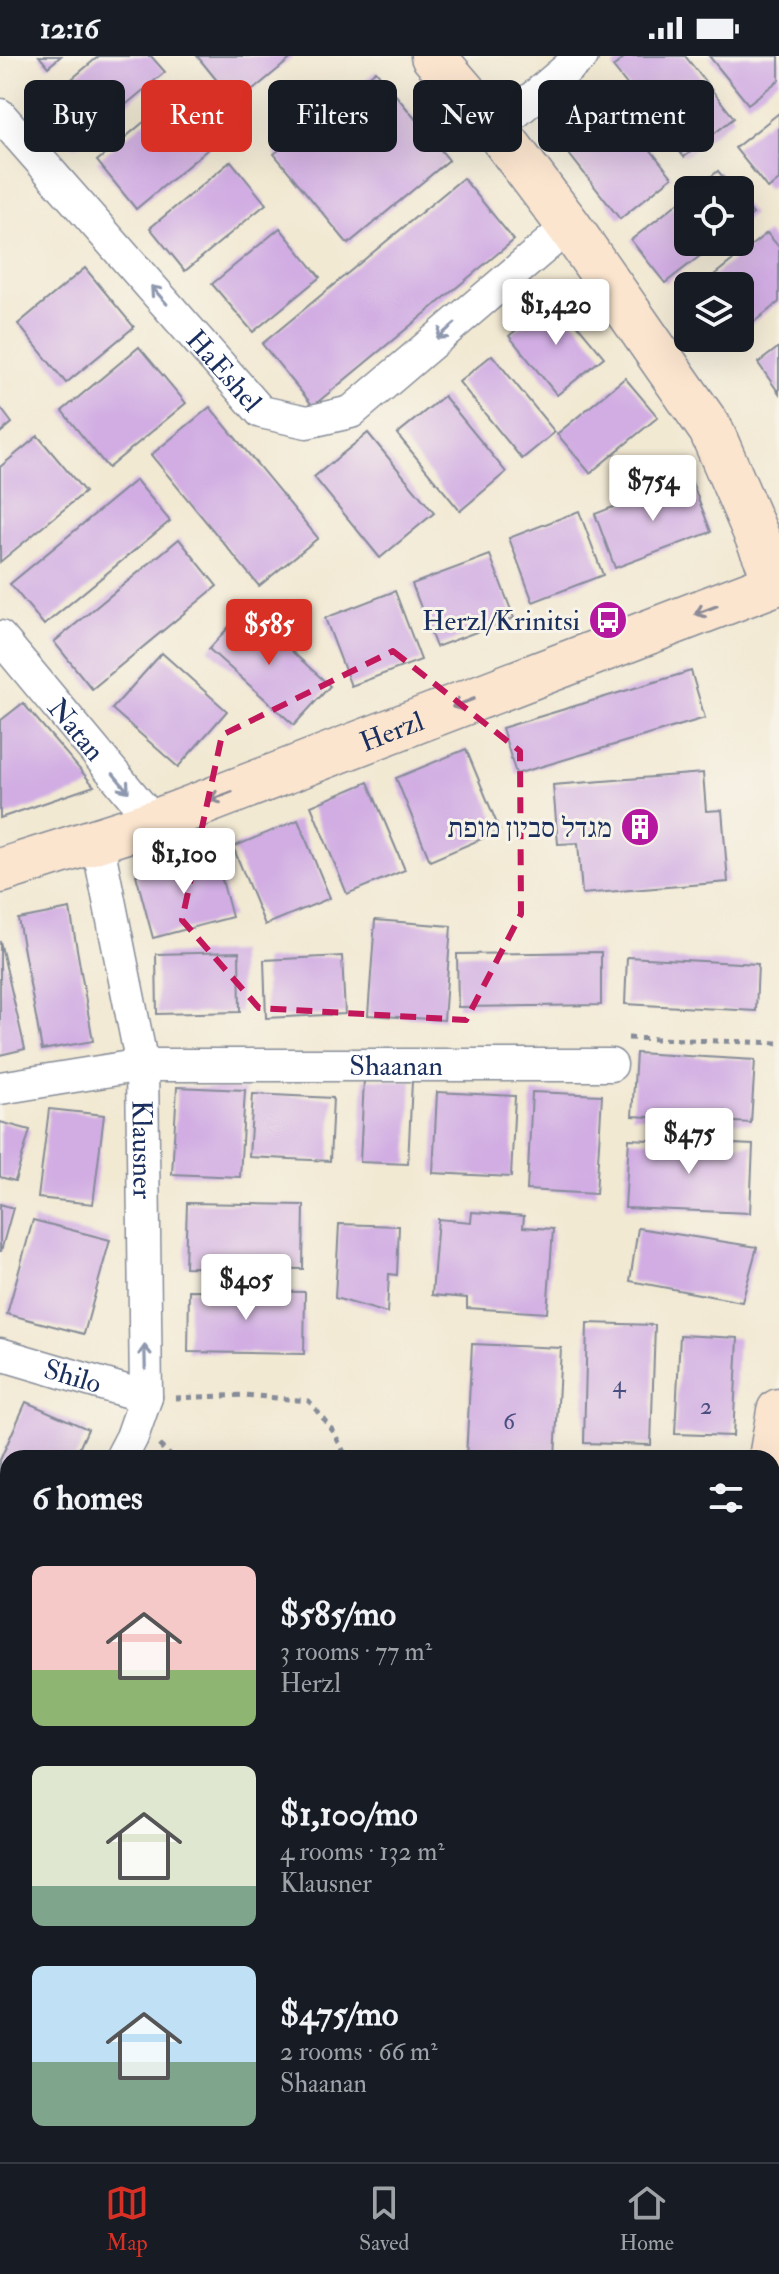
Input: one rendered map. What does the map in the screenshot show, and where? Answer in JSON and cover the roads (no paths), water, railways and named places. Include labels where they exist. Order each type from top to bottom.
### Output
[{"type":"street","points":[[433,56],[454,80]]},
{"type":"street","points":[[522,107],[582,56]]},
{"type":"street","name":"HaEshel","points":[[0,115],[261,412],[307,422],[351,412],[569,226]]},
{"type":"street","points":[[513,152],[569,226],[711,430],[776,586]]},
{"type":"street","name":"Herzl","points":[[0,871],[154,822],[776,586]]},
{"type":"street","name":"Natan","points":[[0,637],[154,822]]},
{"type":"street","name":"Klausner","points":[[97,840],[142,1065],[146,1397],[125,1450]]},
{"type":"street","name":"Shaanan","points":[[0,1088],[142,1065],[611,1065]]},
{"type":"street","name":"Shilo","points":[[0,1354],[146,1397]]},
{"type":"street","points":[[772,1450],[779,1411]]},
{"type":"place","name":"Herzl/Krinitsi","points":[[608,620]]},
{"type":"place","name":"מגדל סביון מופת","points":[[640,827]]}]
